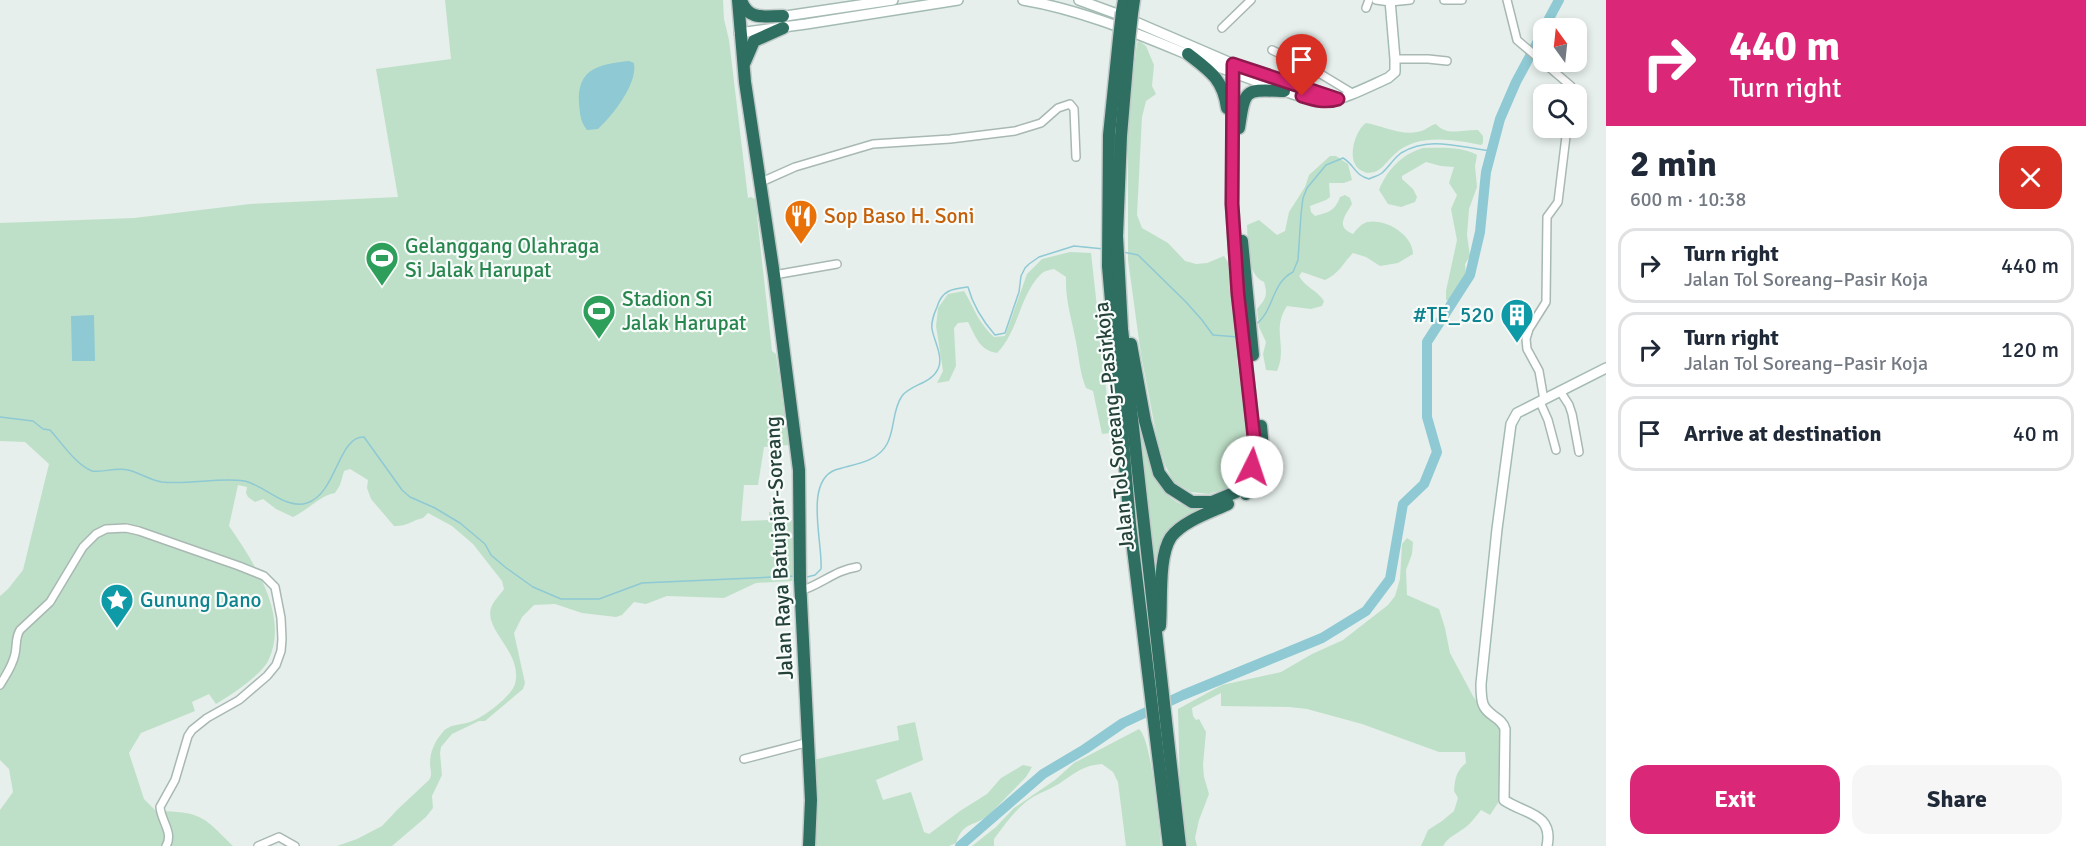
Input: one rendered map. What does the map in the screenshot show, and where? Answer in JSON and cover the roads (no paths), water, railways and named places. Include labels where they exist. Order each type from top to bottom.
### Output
[{"type":"highway","points":[[739,0],[753,16],[783,22]]},
{"type":"highway","name":"Jalan Raya Batujajar-Soreang","points":[[739,0],[743,66],[774,275],[799,470],[800,580],[811,800],[809,846]]},
{"type":"highway","points":[[1134,0],[1126,9],[1114,237],[1116,266],[1154,462],[1170,488],[1192,502],[1212,502],[1236,492],[1248,478],[1252,467],[1254,437],[1248,349],[1232,204],[1235,69]]},
{"type":"highway","points":[[743,66],[754,41],[783,22]]},
{"type":"highway","points":[[1188,54],[1221,83],[1227,104],[1232,157]]},
{"type":"highway","points":[[1235,69],[1244,313]]},
{"type":"highway","points":[[1238,136],[1242,103],[1249,93],[1259,89],[1284,91]]},
{"type":"highway","name":"Jalan Tol Soreang–Pasirkoja","points":[[1116,266],[1158,657],[1155,681]]},
{"type":"highway","name":"Jalan Tol Soreang–Pasirkoja","points":[[1116,266],[1130,524],[1180,846]]},
{"type":"highway","points":[[1158,657],[1162,564],[1171,537],[1184,526],[1246,494],[1258,478],[1262,466],[1263,445],[1248,349]]},
{"type":"highway","name":"Jalan Tol Soreang–Pasirkoja","points":[[1164,752],[1169,846]]},
{"type":"street","points":[[783,22],[893,0]]},
{"type":"street","points":[[739,27],[958,0]]},
{"type":"street","points":[[1023,0],[1063,8],[1096,18],[1188,54],[1338,99]]},
{"type":"street","points":[[1079,0],[1118,14],[1284,91],[1319,101],[1338,99],[1392,76],[1395,72],[1390,1]]},
{"type":"street","points":[[1221,28],[1251,0]]},
{"type":"street","points":[[1365,8],[1369,0]]},
{"type":"street","points":[[1376,0],[1410,0]]},
{"type":"street","points":[[1444,0],[1462,0]]},
{"type":"street","points":[[1507,0],[1515,36],[1526,50],[1569,84]]},
{"type":"street","points":[[1272,50],[1319,73],[1352,93]]},
{"type":"street","points":[[1395,59],[1447,61]]},
{"type":"street","points":[[759,183],[826,156],[873,144],[950,139],[1015,131],[1041,123],[1066,104],[1074,109],[1076,157]]},
{"type":"street","points":[[1556,450],[1542,401],[1539,371],[1527,349],[1526,339],[1529,329],[1546,302],[1547,217],[1558,202],[1566,138]]},
{"type":"street","points":[[774,275],[837,264]]},
{"type":"street","points":[[1547,846],[1548,833],[1543,820],[1504,800],[1505,729],[1504,724],[1484,707],[1481,684],[1510,424],[1517,413],[1606,368]]},
{"type":"street","points":[[1560,391],[1572,414],[1579,452]]},
{"type":"street","points":[[0,685],[12,665],[17,635],[20,630],[50,602],[83,546],[101,531],[116,528],[139,531],[264,576],[276,589],[281,618],[282,639],[278,659],[267,676],[239,700],[207,718],[188,736],[180,766],[160,807],[160,814],[168,831],[169,843],[166,846]]},
{"type":"street","points":[[800,580],[819,585],[843,569],[856,567]]},
{"type":"street","points":[[744,759],[808,742]]},
{"type":"street","points":[[258,846],[279,837],[295,846]]},
{"type":"water","points":[[629,61],[634,63],[634,71],[623,99],[598,129],[587,130],[582,120],[579,103],[579,91],[586,75],[600,66]]},
{"type":"water","points":[[94,315],[95,361],[72,361],[71,316]]},
{"type":"waterway","points":[[1549,18],[1559,0]]},
{"type":"waterway","points":[[960,846],[1043,774],[1123,723],[1183,695],[1322,638],[1366,611],[1390,579],[1403,504],[1424,484],[1437,452],[1427,417],[1427,342],[1470,275],[1480,232],[1486,172],[1500,119],[1533,50]]},
{"type":"waterway","points":[[1255,325],[1266,313],[1280,283],[1293,272],[1298,260],[1303,198],[1307,188],[1326,165],[1343,158],[1360,175],[1369,179],[1382,173],[1401,153],[1423,145],[1446,144],[1492,151]]},
{"type":"waterway","points":[[807,577],[815,575],[821,569],[817,500],[820,487],[826,477],[835,470],[871,459],[883,450],[890,438],[902,396],[931,378],[938,369],[940,359],[932,323],[942,297],[952,290],[968,287],[975,307],[990,329],[995,335],[1005,333],[1019,292],[1021,276],[1029,264],[1039,257],[1074,246],[1104,249]]},
{"type":"waterway","points":[[1123,252],[1138,255],[1186,302],[1213,335],[1238,337]]},
{"type":"waterway","points":[[0,417],[33,421],[43,429],[50,430],[75,459],[92,471],[124,469],[162,482],[244,481],[283,500],[299,504],[307,503],[317,497],[325,488],[348,445],[355,439],[364,437],[402,490],[410,497],[460,523],[485,544],[491,555],[505,567],[533,587],[561,599],[599,599],[642,583],[796,576]]},
{"type":"place","name":"Sop Baso H. Soni","points":[[801,245]]},
{"type":"place","name":"Gelanggang Olahraga Si Jalak Harupat","points":[[382,287]]},
{"type":"place","name":"Stadion Si Jalak Harupat","points":[[599,340]]},
{"type":"place","name":"#TE_520","points":[[1517,344]]},
{"type":"place","name":"Gunung Dano","points":[[117,629]]}]
